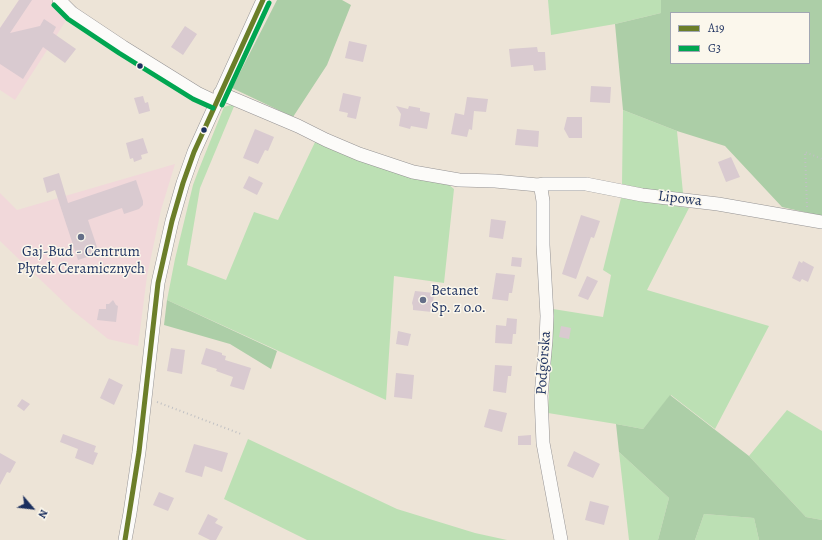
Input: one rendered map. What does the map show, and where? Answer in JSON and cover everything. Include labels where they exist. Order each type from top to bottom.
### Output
[{"type":"street","name":"Lipowa","points":[[59,0],[72,13],[191,89],[218,97],[298,126],[359,154],[413,172],[459,180],[495,181],[538,185],[586,184],[642,195],[718,204],[807,218],[822,222]]},
{"type":"street","points":[[125,540],[130,513],[158,283],[165,252],[185,176],[194,152],[263,0]]},
{"type":"street","name":"Podgórska","points":[[538,185],[542,189],[543,201],[543,245],[547,316],[541,396],[542,443],[561,540]]},
{"type":"path","points":[[807,218],[806,152],[822,159]]},
{"type":"path","points":[[145,396],[241,434]]},
{"type":"shaded area","points":[[19,0],[50,0],[67,19],[15,100],[0,90],[0,28]]},
{"type":"shaded area","points":[[175,164],[161,210],[147,276],[138,346],[108,339],[72,310],[0,241],[0,193],[17,210]]},
{"type":"green space","points":[[277,0],[342,0],[351,5],[327,65],[293,117],[232,88]]},
{"type":"green space","points":[[548,0],[661,0],[661,13],[615,24],[551,35]]},
{"type":"green space","points":[[661,0],[822,0],[822,216],[782,207],[725,146],[677,131],[623,110],[615,24],[661,13]]},
{"type":"green space","points":[[235,104],[200,188],[187,265],[226,280],[254,212],[278,220],[316,140],[448,184],[454,189],[444,283],[394,276],[386,400],[167,300],[175,259],[193,185],[224,107]]},
{"type":"green space","points":[[623,110],[677,131],[683,193],[649,190],[622,184]]},
{"type":"green space","points":[[621,198],[689,208],[647,290],[769,326],[715,429],[671,395],[643,429],[548,413],[553,309],[603,317],[611,275],[603,270]]},
{"type":"green space","points":[[167,300],[277,351],[271,369],[230,344],[164,325]]},
{"type":"green space","points":[[670,395],[749,456],[806,517],[822,520],[822,540],[759,540],[754,518],[704,514],[695,540],[658,540],[669,498],[619,452],[616,424],[643,429]]},
{"type":"green space","points":[[787,410],[822,431],[822,520],[806,517],[749,456]]},
{"type":"green space","points":[[248,439],[397,509],[475,533],[507,540],[307,540],[224,499]]},
{"type":"green space","points":[[619,452],[669,498],[658,540],[629,540]]},
{"type":"green space","points":[[704,514],[754,518],[759,540],[695,540]]},
{"type":"building","points":[[19,0],[32,0],[10,33],[40,26],[44,19],[56,27],[53,33],[76,49],[65,63],[43,47],[23,79],[0,64],[0,28]]},
{"type":"building","points":[[185,26],[197,34],[183,55],[171,47]]},
{"type":"building","points":[[349,41],[367,45],[363,62],[345,58]]},
{"type":"building","points":[[537,47],[538,52],[545,52],[546,70],[534,71],[533,65],[511,67],[509,49]]},
{"type":"building","points":[[591,86],[611,87],[610,103],[590,102]]},
{"type":"building","points":[[343,93],[361,97],[356,119],[347,117],[348,113],[339,111]]},
{"type":"building","points":[[143,96],[145,103],[148,102],[150,111],[139,114],[134,98]]},
{"type":"building","points":[[467,97],[488,99],[486,112],[474,111],[472,130],[469,129],[467,137],[451,134],[455,113],[464,115]]},
{"type":"building","points":[[396,106],[408,109],[409,106],[420,108],[420,111],[430,113],[427,129],[411,126],[410,129],[399,126],[401,114]]},
{"type":"building","points":[[567,117],[582,117],[582,138],[569,138],[564,129]]},
{"type":"building","points":[[255,129],[274,137],[268,151],[265,150],[258,164],[243,158]]},
{"type":"building","points":[[517,129],[539,131],[538,147],[515,145]]},
{"type":"building","points":[[143,138],[148,153],[141,155],[142,159],[134,162],[133,158],[130,159],[126,143]]},
{"type":"building","points":[[731,157],[740,177],[726,182],[718,162]]},
{"type":"building","name":"Gaj-Bud - Centrum Płytek Ceramicznych","points":[[59,173],[68,203],[136,180],[143,205],[139,209],[124,214],[122,208],[88,220],[99,253],[78,260],[55,190],[47,193],[43,178]]},
{"type":"building","points":[[249,176],[263,183],[257,195],[243,188]]},
{"type":"building","points":[[581,215],[600,221],[594,238],[591,237],[576,279],[562,274]]},
{"type":"building","points":[[491,219],[506,221],[503,239],[489,237]]},
{"type":"building","points":[[512,257],[522,258],[521,267],[511,266]]},
{"type":"building","points":[[799,261],[802,263],[803,261],[814,267],[808,282],[802,279],[800,282],[792,278]]},
{"type":"building","points":[[496,273],[515,275],[512,293],[509,293],[508,301],[492,299]]},
{"type":"building","points":[[587,276],[598,281],[588,300],[578,296]]},
{"type":"building","name":"Betanet Sp. z o.o.","points":[[415,291],[434,293],[432,312],[413,310],[412,303]]},
{"type":"building","points":[[113,300],[118,306],[116,322],[97,320],[99,309],[106,309],[106,304],[109,304]]},
{"type":"building","points":[[507,318],[517,319],[516,334],[513,334],[512,344],[495,343],[496,325],[506,326]]},
{"type":"building","points":[[561,326],[571,328],[569,339],[559,337]]},
{"type":"building","points":[[398,331],[411,334],[408,346],[396,344]]},
{"type":"building","points":[[171,348],[185,350],[182,374],[167,371]]},
{"type":"building","points":[[206,348],[222,353],[222,355],[226,356],[225,360],[251,368],[244,390],[230,386],[233,377],[216,371],[217,369],[201,364]]},
{"type":"building","points":[[495,365],[512,366],[511,376],[508,376],[506,393],[493,391]]},
{"type":"building","points":[[396,373],[414,375],[412,399],[394,397]]},
{"type":"building","points":[[109,378],[123,385],[114,405],[100,398]]},
{"type":"building","points":[[22,399],[30,404],[24,411],[17,406]]},
{"type":"building","points":[[489,409],[507,413],[502,432],[484,427]]},
{"type":"building","points":[[63,434],[96,446],[94,452],[98,453],[93,465],[75,458],[78,449],[60,442]]},
{"type":"building","points":[[531,435],[531,445],[518,445],[518,436]]},
{"type":"building","points":[[194,444],[228,453],[222,472],[205,466],[202,477],[185,472]]},
{"type":"building","points":[[574,451],[600,464],[593,478],[567,466]]},
{"type":"building","points":[[0,453],[16,462],[10,473],[7,472],[0,485]]},
{"type":"building","points":[[159,492],[174,498],[168,511],[153,505]]},
{"type":"building","points":[[590,501],[609,506],[604,525],[585,520]]},
{"type":"building","points":[[208,514],[218,519],[215,523],[223,527],[216,540],[210,540],[198,534]]},
{"type":"transit line","name":"A19","points":[[125,540],[139,452],[158,283],[172,221],[194,152],[263,0]]},
{"type":"transit line","name":"G3","points":[[222,105],[269,3]]},
{"type":"transit line","name":"G3","points":[[54,5],[68,19],[119,53],[193,99],[213,108]]},
{"type":"place","name":"Gaj-Bud - Centrum Płytek Ceramicznych","points":[[81,237]]},
{"type":"place","name":"Betanet Sp. z o.o.","points":[[423,300]]}]
